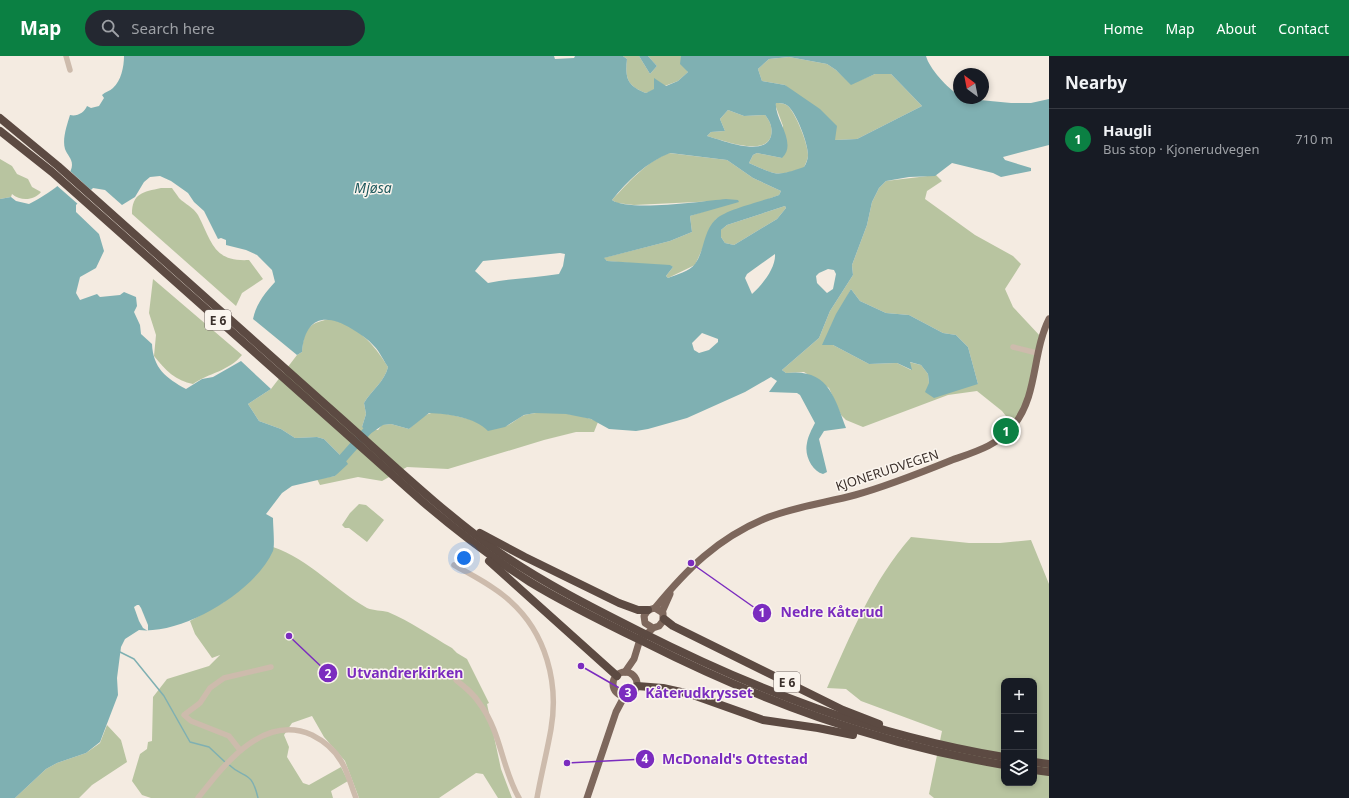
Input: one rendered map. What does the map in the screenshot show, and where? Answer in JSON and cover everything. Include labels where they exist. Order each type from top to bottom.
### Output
[{"type":"highway","name":"E 6","points":[[0,118],[93,203],[493,558],[536,585],[663,647],[795,702],[865,725],[913,738],[1001,756]]},
{"type":"highway","name":"E 6","points":[[0,131],[55,169]]},
{"type":"highway","name":"E 6","points":[[459,527],[618,603],[630,608],[657,612],[673,626],[837,707],[913,738]]},
{"type":"highway","name":"E 6","points":[[459,527],[617,676]]},
{"type":"highway","name":"E 6","points":[[663,647],[710,675],[769,700],[826,721],[944,754],[1001,764]]},
{"type":"highway","name":"E 6","points":[[637,686],[663,688],[690,694],[763,720],[826,729],[856,736],[879,737]]},
{"type":"highway","points":[[1037,762],[1049,764]]},
{"type":"highway","points":[[1037,770],[1049,772]]},
{"type":"main road","name":"KJONERUDVEGEN","points":[[617,676],[625,672],[634,659],[641,641],[645,623],[644,616],[657,612],[672,590],[689,570],[707,552],[725,539],[755,523],[787,511],[853,495],[895,482],[975,451],[1000,439],[1014,425],[1025,408],[1037,353],[1049,319]]},
{"type":"main road","name":"KJONERUDVEGEN","points":[[641,641],[653,628],[659,626],[657,612]]},
{"type":"main road","points":[[645,623],[653,628]]},
{"type":"main road","name":"KJONERUDVEGEN","points":[[634,659],[633,675],[637,686]]},
{"type":"main road","points":[[625,672],[633,675]]},
{"type":"main road","points":[[617,676],[614,686],[622,694],[631,694],[637,686]]},
{"type":"main road","points":[[587,798],[622,694]]},
{"type":"street","points":[[66,56],[70,70]]},
{"type":"street","points":[[1013,347],[1037,353]]},
{"type":"street","points":[[454,565],[482,581],[510,600],[526,618],[544,650],[551,678],[553,708],[551,729],[537,798]]},
{"type":"street","points":[[240,750],[229,736],[191,721],[184,715],[200,702],[210,688],[224,678],[271,667]]},
{"type":"street","points":[[456,680],[474,695],[489,718],[510,778],[519,798]]},
{"type":"street","points":[[198,798],[240,750],[272,732],[291,729],[304,732],[318,738],[335,751],[344,766],[356,798]]},
{"type":"green space","points":[[623,56],[639,56],[650,74],[657,66],[648,56],[681,56],[688,72],[678,81],[646,93],[631,84],[626,71],[627,59]]},
{"type":"green space","points":[[789,57],[827,64],[851,84],[875,74],[891,74],[922,106],[857,139],[835,140],[785,85],[762,81],[758,69],[769,59]]},
{"type":"green space","points":[[776,103],[784,104],[791,110],[801,129],[808,155],[804,168],[781,174],[765,170],[749,163],[753,155],[757,153],[782,158],[783,126]]},
{"type":"green space","points":[[728,110],[744,116],[765,115],[770,122],[772,130],[771,136],[767,142],[761,145],[742,145],[707,136],[711,132],[725,131],[720,119]]},
{"type":"green space","points":[[669,153],[727,160],[753,178],[781,191],[779,195],[716,219],[695,265],[668,278],[666,276],[673,267],[607,261],[603,258],[670,241],[692,232],[690,216],[738,200],[634,205],[617,203],[612,200],[645,167]]},
{"type":"green space","points":[[0,159],[12,166],[17,174],[28,179],[32,187],[41,192],[35,197],[27,199],[19,198],[12,194],[11,197],[0,199]]},
{"type":"green space","points":[[936,175],[942,181],[927,191],[925,199],[975,235],[1013,256],[1021,264],[1005,289],[1013,307],[1041,337],[1024,411],[1013,425],[1002,411],[977,391],[948,395],[863,427],[846,420],[841,415],[829,388],[804,372],[786,373],[782,370],[819,338],[830,311],[853,275],[852,265],[867,225],[872,202],[879,188],[886,181]],"holes":[[[851,289],[860,301],[886,313],[909,315],[943,333],[956,335],[968,347],[978,384],[929,383],[928,374],[921,365],[909,362],[911,370],[897,363],[869,364],[833,345],[823,345]]]},
{"type":"green space","points":[[161,188],[172,188],[179,198],[196,212],[211,242],[221,254],[228,258],[237,260],[249,260],[263,279],[242,293],[236,306],[132,214],[136,198],[144,192]]},
{"type":"green space","points":[[785,206],[786,208],[777,219],[734,245],[725,243],[721,237],[721,230],[727,225]]},
{"type":"green space","points":[[153,279],[242,355],[231,365],[193,384],[176,378],[171,374],[154,356],[156,335],[149,313]]},
{"type":"green space","points":[[330,319],[349,326],[357,331],[377,350],[388,367],[384,377],[364,403],[366,414],[362,427],[378,430],[382,425],[391,424],[409,429],[425,415],[435,413],[453,415],[496,426],[507,426],[525,415],[533,413],[562,413],[582,416],[598,422],[594,432],[576,432],[544,440],[448,469],[407,467],[382,481],[358,477],[320,485],[317,479],[335,476],[346,461],[324,439],[317,437],[295,438],[281,429],[259,421],[248,404],[271,389],[297,355],[302,352],[304,338],[308,329],[316,323]]},
{"type":"green space","points":[[359,504],[366,505],[384,520],[367,542],[349,528],[345,528],[342,525],[350,513]]},
{"type":"green space","points":[[911,537],[969,543],[1000,543],[1031,540],[1049,584],[1049,798],[934,798],[929,794],[942,731],[861,701],[846,689],[827,688],[863,609],[885,571]]},
{"type":"green space","points":[[273,547],[299,559],[367,608],[388,612],[404,620],[452,648],[467,659],[489,703],[487,704],[501,769],[512,798],[498,798],[483,774],[476,773],[439,798],[359,798],[345,761],[324,737],[312,716],[292,723],[284,735],[289,747],[287,757],[303,783],[309,785],[341,767],[348,781],[331,791],[333,798],[151,798],[142,795],[132,781],[140,754],[147,749],[148,742],[152,741],[153,697],[167,679],[209,666],[220,655],[212,658],[195,634],[190,621],[224,602]]},
{"type":"green space","points":[[107,725],[121,740],[127,762],[92,785],[79,798],[15,798],[46,769],[57,763],[86,753],[100,743]]},
{"type":"water","name":"Mjøsa","points":[[124,56],[554,56],[555,59],[574,58],[575,56],[623,56],[627,59],[626,71],[631,84],[646,93],[654,89],[654,78],[666,86],[678,81],[688,72],[680,64],[681,56],[926,56],[935,72],[953,90],[953,104],[989,104],[989,101],[1031,103],[1049,99],[1049,145],[1003,157],[1005,160],[1031,168],[1031,171],[1001,177],[993,173],[952,163],[935,176],[909,177],[886,181],[879,188],[872,202],[867,225],[852,265],[853,275],[830,311],[819,338],[782,370],[786,373],[811,375],[820,380],[827,386],[837,405],[846,428],[824,431],[819,439],[827,472],[823,474],[815,470],[808,457],[806,448],[810,433],[815,423],[800,395],[797,393],[769,392],[777,381],[771,377],[745,392],[687,418],[636,431],[609,429],[591,419],[566,414],[535,413],[524,415],[505,427],[488,431],[483,426],[469,419],[453,415],[429,413],[409,429],[391,424],[383,425],[370,434],[362,427],[366,414],[364,403],[384,377],[388,367],[378,351],[369,341],[342,324],[325,320],[318,321],[312,325],[307,332],[302,352],[297,355],[253,319],[256,308],[261,299],[275,282],[272,270],[257,255],[246,250],[226,245],[226,240],[221,238],[218,239],[204,211],[194,202],[188,193],[171,181],[160,176],[150,177],[144,182],[135,197],[122,205],[105,190],[93,188],[76,205],[76,212],[99,234],[104,251],[96,268],[80,277],[76,293],[80,300],[97,294],[100,297],[120,295],[124,292],[136,297],[137,306],[134,312],[140,325],[141,334],[152,344],[155,360],[158,366],[172,381],[186,389],[202,379],[213,377],[241,361],[271,389],[248,404],[259,421],[281,429],[295,438],[317,437],[324,439],[348,464],[335,476],[292,486],[282,493],[266,514],[273,518],[273,551],[264,566],[251,581],[234,595],[215,608],[196,618],[176,626],[156,630],[139,630],[125,639],[121,647],[117,678],[118,695],[100,742],[86,753],[57,763],[46,769],[15,798],[0,798],[0,199],[11,197],[16,201],[29,204],[55,188],[67,177],[71,171],[72,165],[65,149],[64,141],[70,115],[80,114],[87,106],[91,108],[99,106],[104,98],[102,95],[116,85],[123,69]],"holes":[[[789,57],[827,64],[836,70],[851,85],[875,74],[891,74],[922,106],[857,139],[835,140],[837,126],[820,109],[785,85],[762,81],[758,69],[769,59]],[[776,103],[785,104],[795,115],[808,150],[807,161],[804,167],[787,172],[776,173],[749,163],[753,155],[757,153],[782,158],[786,152],[788,145],[787,138],[776,109]],[[728,110],[744,116],[765,115],[770,122],[772,130],[771,136],[767,142],[761,146],[752,147],[732,144],[707,136],[711,132],[725,131],[720,119]],[[670,153],[727,160],[753,178],[781,191],[779,195],[728,212],[716,219],[706,235],[701,253],[695,264],[679,274],[668,278],[666,276],[673,267],[670,265],[607,261],[604,258],[670,241],[692,232],[690,216],[739,202],[738,200],[726,199],[667,205],[633,205],[612,200],[631,179],[653,161]],[[785,206],[786,208],[777,219],[734,245],[725,243],[721,237],[721,230],[727,225]],[[560,253],[565,254],[563,266],[559,274],[488,283],[475,271],[483,261]],[[775,254],[775,259],[771,270],[764,281],[752,294],[745,278],[747,274]],[[828,269],[834,270],[836,274],[833,289],[827,293],[817,283],[816,276]],[[702,333],[718,339],[718,342],[709,350],[699,353],[694,350],[692,343]]]},
{"type":"water","points":[[639,56],[648,56],[657,66],[650,74]]},
{"type":"water","points":[[851,289],[860,301],[886,313],[909,315],[943,333],[956,335],[968,347],[978,384],[934,398],[925,392],[929,383],[928,374],[921,365],[910,362],[912,370],[897,363],[869,364],[833,345],[822,345],[836,314]]},
{"type":"pier","points":[[69,170],[92,191],[79,205],[55,184]]},
{"type":"pier","points":[[137,605],[141,608],[148,625],[148,631],[143,628],[139,621],[134,607]]},
{"type":"waterway","points":[[343,458],[367,431]]},
{"type":"waterway","points":[[120,652],[134,659],[164,696],[190,742],[209,747],[225,762]]},
{"type":"waterway","points":[[228,764],[250,779],[253,783],[258,798]]},
{"type":"place","name":"Haugli","points":[[1006,431]]},
{"type":"place","name":"Nedre Kåterud","points":[[691,563]]},
{"type":"place","name":"Utvandrerkirken","points":[[289,636]]},
{"type":"place","name":"Kåterudkrysset","points":[[581,666]]},
{"type":"place","name":"McDonald's Ottestad","points":[[567,763]]}]
